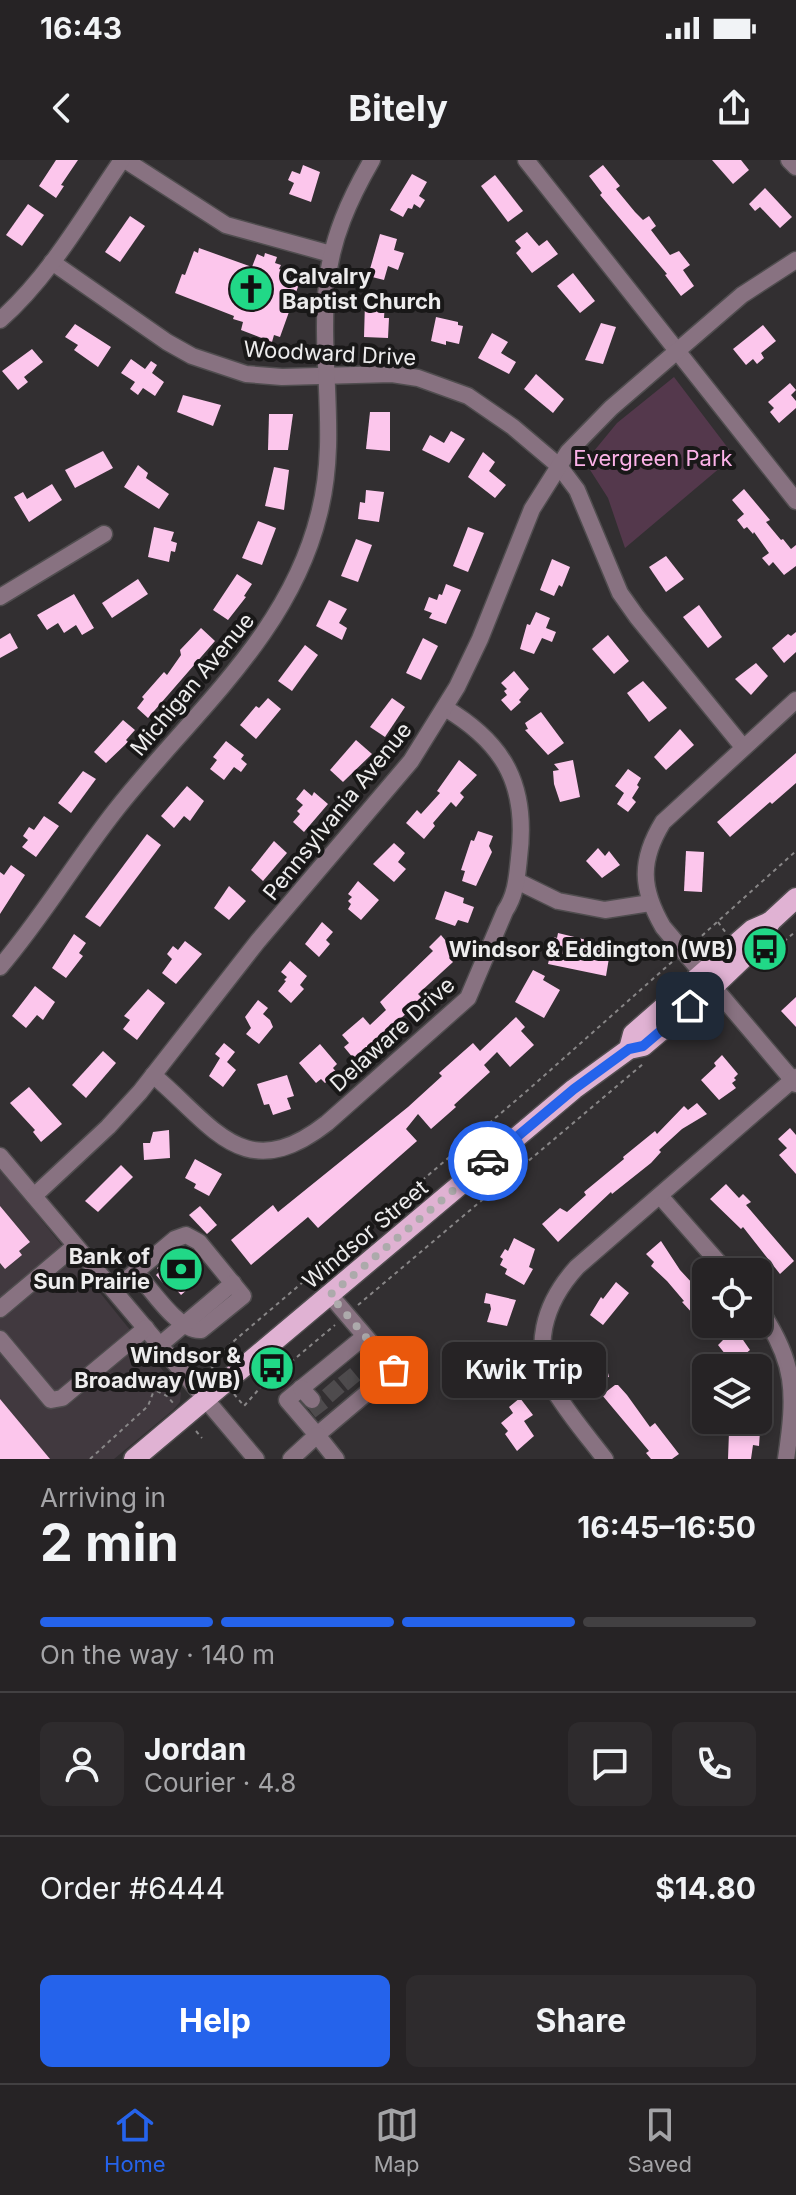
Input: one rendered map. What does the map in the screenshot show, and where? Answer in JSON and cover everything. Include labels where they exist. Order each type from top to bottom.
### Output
[{"type":"main road","name":"Windsor Street","points":[[134,1459],[574,1089],[629,1049],[643,1046],[709,980],[763,939],[770,922],[796,898]]},
{"type":"street","points":[[0,320],[52,262],[123,160],[226,225],[331,254]]},
{"type":"street","name":"Michigan Avenue","points":[[0,967],[117,809],[244,660],[281,608],[297,578],[311,541],[326,482],[329,446],[325,314],[331,254],[356,188],[372,160]]},
{"type":"street","points":[[526,160],[796,501]]},
{"type":"street","points":[[789,160],[796,167]]},
{"type":"street","name":"Pennsylvania Avenue","points":[[34,1196],[108,1127],[258,941],[393,784],[445,708],[480,639],[532,509],[559,466],[586,432],[742,295],[796,260]]},
{"type":"street","name":"Woodward Drive","points":[[52,262],[192,356],[246,374],[282,377],[392,374],[418,378],[468,396],[513,427],[559,466],[577,490],[620,593],[743,747]]},
{"type":"street","points":[[0,597],[104,534]]},
{"type":"street","points":[[605,1459],[556,1393],[549,1378],[543,1333],[552,1299],[577,1267],[795,1080],[663,927],[650,903],[644,878],[651,842],[675,809],[796,700]]},
{"type":"street","name":"Delaware Drive","points":[[153,1075],[218,1135],[234,1144],[273,1149],[304,1141],[468,998],[512,900],[522,836],[521,812],[506,764],[473,724],[445,708]]},
{"type":"street","points":[[517,881],[558,901],[605,910],[650,903]]},
{"type":"street","points":[[0,1156],[256,1459]]},
{"type":"street","points":[[660,1196],[715,1258]]},
{"type":"street","points":[[114,1290],[175,1239],[186,1235],[199,1242],[243,1296],[196,1331],[182,1325],[136,1272]]},
{"type":"street","points":[[0,1309],[75,1246]]},
{"type":"street","points":[[291,1459],[345,1405],[394,1370],[330,1295]]},
{"type":"street","points":[[161,1344],[182,1325]]},
{"type":"street","points":[[772,1326],[786,1344],[794,1374],[793,1412],[786,1459]]},
{"type":"street","points":[[0,1339],[51,1400],[62,1398],[146,1328]]},
{"type":"street","points":[[336,1459],[287,1400],[306,1394],[339,1367],[365,1336]]},
{"type":"path","points":[[90,1459],[148,1406],[158,1380],[168,1382],[198,1357],[214,1358],[528,1090],[796,851]]},
{"type":"path","points":[[773,951],[796,931]]},
{"type":"path","points":[[205,1359],[244,1406],[260,1388],[647,1061]]},
{"type":"shaded area","points":[[0,1169],[181,1393],[180,1402],[173,1410],[114,1459],[0,1459]]},
{"type":"green space","name":"Evergreen Park","points":[[674,377],[734,456],[625,548],[608,498],[585,462],[617,423]]},
{"type":"building","points":[[56,160],[78,160],[56,198],[39,186]]},
{"type":"building","points":[[712,160],[741,160],[749,170],[733,184]]},
{"type":"building","points":[[303,165],[320,172],[311,202],[289,194],[294,183],[288,180],[292,171],[300,174]]},
{"type":"building","points":[[603,165],[620,186],[616,189],[635,212],[643,220],[649,216],[656,226],[651,230],[670,255],[679,251],[690,265],[683,270],[694,286],[681,296],[667,274],[600,195],[602,193],[589,176]]},
{"type":"building","points":[[412,174],[427,182],[419,196],[425,200],[420,208],[414,204],[412,209],[408,208],[403,217],[390,210]]},
{"type":"building","points":[[495,175],[523,211],[508,222],[481,186]]},
{"type":"building","points":[[765,188],[792,217],[780,228],[760,207],[755,211],[749,204]]},
{"type":"building","points":[[28,204],[44,215],[22,246],[6,235]]},
{"type":"building","points":[[130,216],[145,226],[120,262],[105,252]]},
{"type":"building","points":[[527,232],[539,246],[547,240],[558,254],[532,273],[516,253],[521,248],[515,241]]},
{"type":"building","points":[[380,234],[397,239],[394,250],[404,253],[398,270],[388,266],[384,280],[368,276]]},
{"type":"building","points":[[199,248],[252,267],[257,254],[264,257],[265,253],[277,257],[275,263],[281,265],[279,269],[299,276],[280,337],[274,335],[272,342],[241,330],[243,322],[233,319],[234,316],[175,293],[194,251],[198,253]]},
{"type":"building","points":[[573,273],[595,301],[580,313],[557,286]]},
{"type":"building","points":[[365,302],[385,302],[384,318],[389,318],[388,338],[364,337]]},
{"type":"building","points":[[436,317],[463,326],[459,344],[431,341]]},
{"type":"building","points":[[601,323],[616,327],[603,364],[585,360]]},
{"type":"building","points":[[75,324],[111,347],[98,367],[74,350],[78,345],[65,337]]},
{"type":"building","points":[[763,325],[776,341],[761,353],[764,358],[757,364],[753,359],[746,365],[733,349]]},
{"type":"building","points":[[492,333],[508,342],[501,353],[516,362],[509,374],[478,358]]},
{"type":"building","points":[[32,349],[43,362],[24,377],[28,382],[18,390],[2,371]]},
{"type":"building","points":[[131,359],[145,369],[151,361],[157,365],[152,373],[164,382],[155,396],[143,388],[138,395],[130,389],[135,382],[121,373]]},
{"type":"building","points":[[536,374],[564,399],[553,413],[524,389]]},
{"type":"building","points":[[790,383],[796,390],[791,395],[796,401],[796,408],[779,423],[770,412],[774,408],[768,402]]},
{"type":"building","points":[[183,395],[221,405],[213,426],[177,412]]},
{"type":"building","points":[[370,412],[390,412],[390,451],[366,449]]},
{"type":"building","points":[[269,414],[293,414],[288,450],[268,450]]},
{"type":"building","points":[[451,431],[465,439],[449,463],[422,450],[430,435],[444,443]]},
{"type":"building","points":[[103,451],[113,468],[75,488],[65,470]]},
{"type":"building","points":[[483,452],[495,462],[489,471],[506,485],[495,498],[468,477]]},
{"type":"building","points":[[138,465],[148,473],[146,478],[169,494],[159,509],[124,487]]},
{"type":"building","points":[[274,467],[289,470],[284,510],[265,506]]},
{"type":"building","points":[[52,484],[62,500],[29,522],[14,497],[23,492],[27,499]]},
{"type":"building","points":[[744,489],[770,520],[766,522],[781,540],[791,549],[796,545],[796,566],[784,575],[773,562],[769,566],[762,558],[769,553],[754,532],[747,527],[744,529],[737,520],[744,514],[732,500]]},
{"type":"building","points":[[366,490],[384,492],[379,522],[358,519],[360,502],[365,503]]},
{"type":"building","points":[[258,521],[276,528],[262,565],[242,558]]},
{"type":"building","points":[[154,527],[174,532],[171,541],[177,543],[175,552],[171,551],[169,562],[148,557]]},
{"type":"building","points":[[468,527],[484,533],[468,572],[453,566]]},
{"type":"building","points":[[356,539],[372,545],[358,582],[341,576]]},
{"type":"building","points":[[666,556],[684,579],[666,592],[649,567]]},
{"type":"building","points":[[552,559],[570,567],[562,587],[559,585],[554,596],[540,590]]},
{"type":"building","points":[[237,574],[252,584],[228,620],[213,610]]},
{"type":"building","points":[[138,579],[148,594],[112,618],[102,603]]},
{"type":"building","points":[[446,584],[461,590],[446,624],[429,618],[432,613],[424,610],[429,597],[437,600]]},
{"type":"building","points":[[74,594],[94,628],[82,635],[76,625],[64,633],[58,623],[47,630],[37,615]]},
{"type":"building","points":[[329,600],[347,609],[339,623],[347,628],[342,640],[316,626]]},
{"type":"building","points":[[699,605],[722,637],[708,648],[683,617]]},
{"type":"building","points":[[536,612],[550,618],[546,628],[556,632],[552,642],[542,638],[534,654],[520,649],[527,624],[530,625]]},
{"type":"building","points":[[201,628],[215,641],[148,718],[137,708],[144,699],[142,697],[164,672],[167,675],[181,655],[180,650]]},
{"type":"building","points":[[796,632],[796,652],[784,663],[772,648],[788,634],[791,636]]},
{"type":"building","points":[[10,633],[18,648],[0,658],[0,639]]},
{"type":"building","points":[[608,635],[629,661],[614,674],[592,649]]},
{"type":"building","points":[[423,638],[438,646],[421,680],[406,673]]},
{"type":"building","points":[[305,645],[318,655],[292,691],[278,681]]},
{"type":"building","points":[[756,663],[768,676],[751,695],[735,679]]},
{"type":"building","points":[[514,671],[529,689],[511,711],[501,700],[507,695],[504,691],[507,689],[501,683]]},
{"type":"building","points":[[643,681],[667,708],[649,722],[627,693]]},
{"type":"building","points":[[268,698],[281,709],[256,739],[240,725],[256,706],[259,708]]},
{"type":"building","points":[[392,698],[405,707],[385,737],[370,727]]},
{"type":"building","points":[[541,712],[564,743],[548,755],[525,730],[528,729],[525,723]]},
{"type":"building","points":[[123,720],[135,730],[126,740],[128,742],[106,763],[94,752]]},
{"type":"building","points":[[680,729],[694,745],[666,770],[654,757]]},
{"type":"building","points":[[356,740],[372,754],[343,782],[330,770]]},
{"type":"building","points":[[226,741],[244,755],[241,759],[247,764],[241,772],[234,767],[224,780],[210,769],[217,760],[213,757]]},
{"type":"building","points":[[796,753],[796,783],[730,837],[717,822]]},
{"type":"building","points":[[459,760],[477,775],[460,793],[464,797],[456,807],[451,802],[424,839],[406,823],[417,810],[421,814],[440,793],[437,791]]},
{"type":"building","points":[[573,760],[580,797],[560,802],[553,771],[559,770],[554,764]]},
{"type":"building","points":[[628,769],[641,778],[632,798],[636,802],[628,812],[617,804],[624,793],[615,786]]},
{"type":"building","points":[[83,771],[96,779],[71,813],[58,803]]},
{"type":"building","points":[[187,786],[204,801],[190,821],[184,816],[174,828],[161,816]]},
{"type":"building","points":[[304,789],[312,796],[314,792],[328,804],[304,832],[293,822],[303,805],[296,799]]},
{"type":"building","points":[[44,816],[59,826],[36,857],[22,847],[28,840],[23,836],[29,827],[34,830]]},
{"type":"building","points":[[478,831],[493,836],[489,846],[492,852],[476,886],[462,881],[465,871],[461,870],[471,840],[474,841]]},
{"type":"building","points":[[147,834],[161,845],[100,927],[85,917]]},
{"type":"building","points":[[274,841],[287,853],[263,881],[251,870]]},
{"type":"building","points":[[394,843],[405,853],[398,862],[406,869],[394,882],[373,864]]},
{"type":"building","points":[[598,848],[605,856],[609,851],[620,865],[602,878],[586,861]]},
{"type":"building","points":[[686,851],[704,852],[702,892],[684,891]]},
{"type":"building","points":[[11,865],[25,875],[0,914],[0,872],[4,875]]},
{"type":"building","points":[[358,881],[379,900],[361,920],[348,909],[351,904],[348,901],[352,897],[348,894]]},
{"type":"building","points":[[229,886],[246,901],[229,920],[214,908]]},
{"type":"building","points":[[445,891],[464,898],[463,903],[474,907],[468,923],[458,920],[455,926],[435,919]]},
{"type":"building","points":[[322,922],[333,932],[326,940],[330,944],[319,957],[305,944]]},
{"type":"building","points":[[558,933],[611,946],[606,976],[548,964],[554,937],[557,938]]},
{"type":"building","points":[[74,934],[86,943],[79,953],[83,956],[66,978],[52,968]]},
{"type":"building","points":[[441,935],[455,952],[449,958],[453,962],[418,994],[423,999],[354,1059],[344,1047],[349,1043],[342,1035],[363,1017],[370,1025],[386,1010],[380,1002],[433,951],[429,947]]},
{"type":"building","points":[[185,941],[202,954],[176,984],[162,973],[172,959],[167,954],[173,946],[178,950]]},
{"type":"building","points":[[290,961],[307,976],[300,985],[304,989],[291,1003],[278,991],[287,977],[281,972]]},
{"type":"building","points":[[533,970],[560,990],[544,1018],[515,1002]]},
{"type":"building","points":[[35,986],[55,1002],[43,1020],[37,1015],[26,1028],[12,1016]]},
{"type":"building","points":[[148,989],[165,1003],[137,1040],[123,1029],[130,1020],[124,1016]]},
{"type":"building","points":[[796,997],[796,1027],[781,1011]]},
{"type":"building","points":[[258,1000],[268,1008],[263,1014],[273,1027],[259,1044],[246,1034],[251,1028],[245,1017]]},
{"type":"building","points":[[516,1017],[525,1027],[521,1031],[534,1045],[510,1067],[497,1052],[484,1065],[490,1072],[431,1129],[418,1114],[406,1129],[417,1141],[318,1228],[308,1217],[251,1265],[231,1240],[273,1205],[278,1212],[408,1107],[442,1076],[439,1073],[473,1043],[480,1051]]},
{"type":"building","points":[[224,1043],[235,1052],[227,1062],[236,1070],[223,1087],[209,1076],[220,1058],[215,1054]]},
{"type":"building","points":[[320,1044],[337,1064],[333,1068],[337,1073],[325,1083],[321,1079],[316,1083],[299,1063]]},
{"type":"building","points":[[103,1051],[116,1063],[86,1098],[72,1085]]},
{"type":"building","points":[[722,1055],[738,1074],[732,1083],[736,1088],[719,1100],[701,1080],[716,1066],[714,1063]]},
{"type":"building","points":[[287,1075],[294,1096],[287,1098],[291,1109],[273,1115],[269,1104],[264,1105],[257,1084]]},
{"type":"building","points":[[29,1087],[62,1124],[41,1142],[33,1132],[35,1130],[10,1103]]},
{"type":"building","points":[[697,1103],[707,1114],[682,1129],[659,1150],[661,1152],[651,1163],[611,1192],[558,1242],[542,1224],[560,1208],[567,1212],[623,1157],[655,1131],[657,1134],[684,1106],[688,1110]]},
{"type":"building","points":[[790,1128],[796,1135],[796,1174],[779,1155],[787,1148],[778,1139]]},
{"type":"building","points":[[169,1130],[170,1158],[144,1160],[143,1143],[150,1143],[153,1132]]},
{"type":"building","points":[[195,1159],[222,1174],[209,1196],[194,1188],[196,1184],[185,1178]]},
{"type":"building","points":[[121,1165],[133,1177],[98,1212],[85,1201]]},
{"type":"building","points":[[726,1184],[739,1198],[743,1194],[751,1202],[746,1205],[794,1261],[780,1274],[772,1264],[772,1258],[767,1258],[743,1227],[741,1229],[710,1199]]},
{"type":"building","points":[[0,1206],[30,1242],[19,1251],[22,1255],[5,1269],[0,1263]]},
{"type":"building","points":[[200,1206],[217,1225],[207,1234],[189,1215]]},
{"type":"building","points":[[514,1238],[535,1249],[529,1267],[533,1269],[524,1285],[505,1274],[507,1269],[500,1265],[503,1259],[500,1257],[505,1249],[508,1251]]},
{"type":"building","points":[[661,1241],[692,1283],[692,1313],[651,1266],[654,1262],[646,1254]]},
{"type":"building","points":[[186,1247],[198,1258],[189,1265],[201,1278],[181,1295],[167,1279],[163,1283],[156,1275],[160,1271],[157,1268]]},
{"type":"building","points":[[616,1282],[629,1293],[603,1325],[590,1315],[601,1297],[603,1299]]},
{"type":"building","points":[[486,1293],[516,1300],[507,1326],[487,1322],[491,1309],[490,1304],[484,1303]]},
{"type":"building","points":[[722,1338],[742,1338],[750,1350],[745,1354],[725,1354],[718,1345]]},
{"type":"building","points":[[601,1344],[609,1377],[588,1380],[580,1347]]},
{"type":"building","points":[[498,1350],[503,1370],[515,1368],[517,1388],[504,1391],[503,1385],[486,1388],[480,1354]]},
{"type":"building","points":[[615,1385],[627,1395],[650,1427],[655,1423],[679,1454],[672,1459],[651,1459],[646,1453],[649,1451],[602,1395]]},
{"type":"building","points":[[520,1398],[533,1415],[524,1421],[534,1436],[517,1451],[501,1423],[513,1413],[509,1407]]},
{"type":"building","points":[[0,1399],[50,1459],[0,1459]]},
{"type":"building","points":[[729,1434],[760,1434],[759,1446],[753,1445],[751,1459],[728,1459]]},
{"type":"tunnel","points":[[344,1373],[358,1390]]},
{"type":"tunnel","points":[[328,1385],[343,1402]]},
{"type":"tunnel","points":[[312,1400],[325,1417]]},
{"type":"way so far","points":[[394,1370],[330,1295],[488,1161]]},
{"type":"place","name":"Calvalry Baptist Church","points":[[251,289]]},
{"type":"place","name":"Windsor & Eddington (WB)","points":[[765,949]]},
{"type":"place","name":"Bank of Sun Prairie","points":[[181,1269]]},
{"type":"place","name":"Windsor & Broadway (WB)","points":[[272,1368]]},
{"type":"place","name":"Kwik Trip","points":[[394,1370]]},
{"type":"route","points":[[488,1161],[574,1089],[629,1049],[643,1046],[690,1006]]}]
